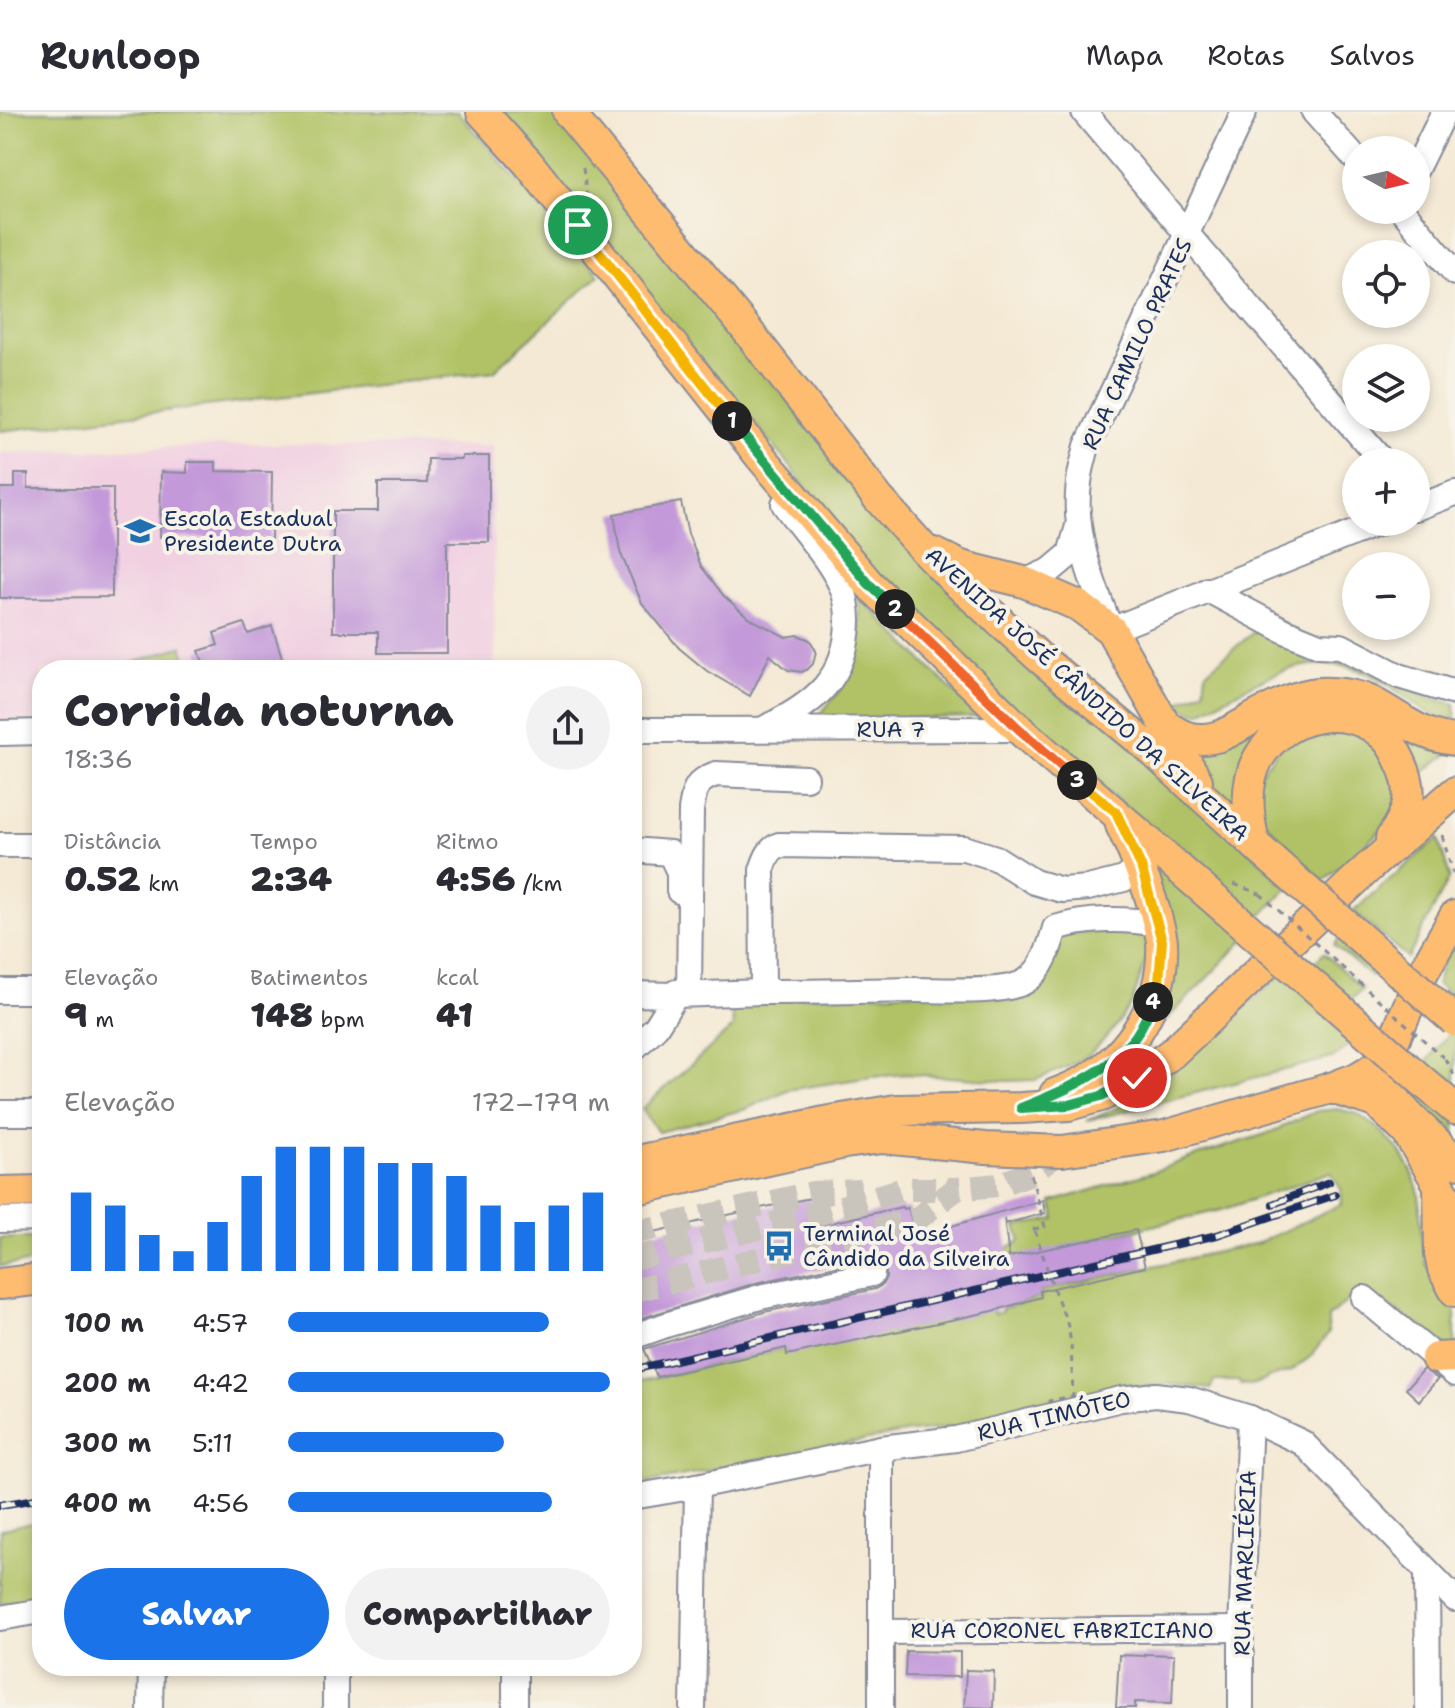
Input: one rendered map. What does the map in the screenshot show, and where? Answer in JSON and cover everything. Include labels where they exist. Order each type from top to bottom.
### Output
[{"type":"main road","points":[[482,112],[529,164],[760,456],[869,584],[1019,729],[1116,812],[1227,894],[1441,1081],[1455,1109]]},
{"type":"main road","name":"AVENIDA JOSÉ CÂNDIDO DA SILVEIRA","points":[[568,112],[733,313],[878,498],[955,581],[1040,658],[1147,746],[1455,1021]]},
{"type":"main road","points":[[922,547],[961,566],[1024,582],[1079,606],[1111,630],[1212,807]]},
{"type":"main road","points":[[1166,726],[1185,737],[1212,739],[1299,697],[1315,693],[1341,693],[1373,703],[1416,729],[1439,738],[1455,740]]},
{"type":"main road","points":[[1258,848],[1249,821],[1248,803],[1256,762],[1267,745],[1282,731],[1301,721],[1325,716],[1345,718],[1363,723],[1385,737],[1397,753],[1409,788],[1409,804],[1402,823],[1370,866]]},
{"type":"main road","points":[[642,1160],[896,1110],[1069,1105],[1101,1096],[1137,1078],[1172,1053],[1370,866],[1455,792]]},
{"type":"main road","points":[[1021,1108],[1085,1080],[1103,1068],[1132,1041],[1148,1013],[1159,982],[1162,941],[1148,922],[1116,812]]},
{"type":"main road","points":[[1452,925],[1423,972],[1385,1061],[1389,1087],[1394,1097],[1440,1145],[1455,1211]]},
{"type":"main road","points":[[642,1188],[845,1143],[882,1138],[986,1148],[1062,1151],[1164,1136],[1331,1088],[1357,1078],[1385,1061]]},
{"type":"main road","points":[[1331,1088],[1376,1102],[1447,1173],[1440,1254],[1443,1269],[1455,1291]]},
{"type":"main road","points":[[0,1192],[32,1191]]},
{"type":"main road","points":[[0,1284],[32,1280]]},
{"type":"street","points":[[1084,112],[1371,448]]},
{"type":"street","name":"RUA CAMILO PRATES","points":[[1111,630],[1095,591],[1078,523],[1078,485],[1087,446],[1244,112]]},
{"type":"street","points":[[1314,112],[1342,143]]},
{"type":"street","points":[[1430,140],[1444,112]]},
{"type":"street","points":[[1414,224],[1455,273]]},
{"type":"street","name":"RUA 7","points":[[760,456],[772,487],[830,566],[842,587],[848,609],[844,654],[834,677],[812,701],[764,729]]},
{"type":"street","points":[[1430,501],[1455,493]]},
{"type":"street","points":[[1024,582],[1051,570],[1070,554],[1078,523]]},
{"type":"street","points":[[1111,630],[1345,536]]},
{"type":"street","points":[[1208,590],[1303,639],[1319,645],[1341,646],[1399,676],[1455,693]]},
{"type":"street","points":[[812,701],[812,729]]},
{"type":"street","name":"RUA 7","points":[[642,730],[1019,729]]},
{"type":"street","points":[[0,733],[32,732]]},
{"type":"street","points":[[642,1040],[682,995],[691,810],[695,791],[703,779],[716,774],[806,778]]},
{"type":"street","points":[[0,845],[32,845]]},
{"type":"street","points":[[763,992],[762,870],[771,849],[779,845],[964,848],[996,858],[1034,882],[1062,890],[1088,888],[1132,872]]},
{"type":"street","points":[[642,851],[670,853],[679,872],[682,995]]},
{"type":"street","points":[[642,994],[1009,987],[1027,981],[1048,950],[1056,921],[1048,887]]},
{"type":"street","points":[[1055,928],[1108,920],[1148,922]]},
{"type":"street","points":[[0,991],[32,991]]},
{"type":"street","points":[[0,1113],[32,1113]]},
{"type":"street","points":[[0,1220],[32,1219]]},
{"type":"street","points":[[642,1333],[760,1297],[872,1274]]},
{"type":"street","points":[[1364,1298],[1449,1363]]},
{"type":"street","name":"RUA TIMÓTEO","points":[[642,1495],[881,1448],[956,1439],[1121,1399],[1156,1395],[1189,1399],[1250,1418],[1303,1443],[1455,1599]]},
{"type":"street","name":"RUA MARLIÉRIA","points":[[1241,1708],[1241,1629],[1250,1418]]},
{"type":"street","points":[[881,1448],[881,1708]]},
{"type":"street","points":[[693,1708],[697,1486]]},
{"type":"street","points":[[1427,1571],[1428,1708]]},
{"type":"street","points":[[0,1618],[32,1613]]},
{"type":"street","name":"RUA CORONEL FABRICIANO","points":[[882,1632],[1241,1629]]},
{"type":"street","points":[[150,1708],[151,1676]]},
{"type":"street","points":[[335,1676],[335,1708]]},
{"type":"street","points":[[515,1676],[515,1708]]},
{"type":"path","points":[[583,165],[588,208]]},
{"type":"path","points":[[1427,816],[1442,835],[1455,874]]},
{"type":"path","points":[[1227,894],[1260,894],[1445,1059],[1441,1081]]},
{"type":"path","points":[[1031,1173],[1045,1227],[1034,1229],[1067,1322],[1071,1342],[1073,1396],[1049,1401],[1050,1406]]},
{"type":"shaded area","points":[[270,444],[493,446],[495,660],[32,660],[32,720],[0,721],[0,453]]},
{"type":"green space","points":[[0,112],[458,112],[599,275],[494,371],[0,431]]},
{"type":"green space","points":[[493,112],[555,112],[870,501],[1289,887],[1257,920],[1008,706],[872,575],[787,462]]},
{"type":"green space","points":[[859,597],[979,717],[816,720],[853,670],[859,640]]},
{"type":"green space","points":[[1262,625],[1318,656],[1356,665],[1429,698],[1455,704],[1455,719],[1436,716],[1364,672],[1340,665],[1316,664],[1293,668],[1270,676],[1201,712],[1189,711],[1177,703],[1204,690],[1206,672]]},
{"type":"green space","points":[[182,646],[187,660],[141,660]]},
{"type":"green space","points":[[1313,701],[1357,701],[1382,714],[1413,740],[1451,752],[1412,779],[1409,762],[1380,723],[1361,712],[1307,709],[1275,723],[1253,738],[1238,785],[1237,819],[1204,782],[1178,739],[1211,746],[1271,716]]},
{"type":"green space","points":[[1335,726],[1371,740],[1401,786],[1392,821],[1323,881],[1261,818],[1258,777],[1286,738]]},
{"type":"green space","points":[[1438,838],[1450,877],[1408,958],[1353,911]]},
{"type":"green space","points":[[1145,846],[1246,938],[1131,1056],[1158,1010]]},
{"type":"green space","points":[[1142,927],[1150,947],[1132,1003],[1091,1053],[1035,1080],[906,1074],[871,1077],[787,1090],[746,1109],[658,1132],[642,1109],[733,1027],[730,999],[1027,988],[1058,934]]},
{"type":"green space","points":[[1345,932],[1382,963],[1371,977],[1334,945]]},
{"type":"green space","points":[[1455,945],[1455,999],[1437,984],[1443,959]]},
{"type":"green space","points":[[1324,953],[1362,989],[1351,1000],[1313,964]]},
{"type":"green space","points":[[1286,972],[1357,1039],[1335,1057],[1087,1121],[1142,1097]]},
{"type":"green space","points":[[1451,1030],[1455,1034],[1455,1095],[1423,1067]]},
{"type":"green space","points":[[1390,1064],[1455,1120],[1455,1144],[1431,1113],[1409,1098]]},
{"type":"green space","points":[[1338,1109],[1357,1114],[1379,1129],[1400,1151],[1412,1172],[1419,1194],[1426,1264],[1455,1305],[1455,1347],[1450,1349],[1406,1317],[1358,1292],[1328,1317],[1328,1334],[1310,1357],[1291,1371],[1251,1385],[1240,1384],[1239,1381],[1214,1381],[1210,1389],[1172,1384],[1117,1389],[968,1426],[909,1432],[642,1483],[642,1381],[786,1348],[787,1354],[993,1310],[994,1314],[1002,1312],[1002,1309],[1041,1297],[1040,1291],[1258,1243],[1342,1204],[1341,1189],[1331,1172],[1225,1209],[1001,1261],[999,1252],[1021,1241],[1016,1226],[1055,1219],[1052,1202],[1269,1133],[1317,1111]]},
{"type":"green space","points":[[0,1238],[32,1238],[32,1262],[0,1266]]},
{"type":"green space","points":[[32,1523],[32,1599],[0,1604],[0,1530]]},
{"type":"building","points":[[462,456],[489,456],[489,542],[447,542],[447,653],[378,653],[378,632],[333,632],[333,511],[378,511],[378,483],[427,483],[428,459],[462,459]]},
{"type":"building","points":[[187,462],[216,462],[216,471],[272,472],[271,539],[160,537],[161,472],[187,473]]},
{"type":"building","points":[[15,474],[28,474],[28,488],[113,488],[112,597],[0,598],[0,488],[15,488]]},
{"type":"building","points":[[681,502],[688,534],[701,566],[724,596],[749,618],[786,637],[798,635],[810,640],[816,651],[813,664],[808,669],[802,672],[788,670],[770,655],[750,696],[707,671],[679,648],[642,603],[620,552],[614,514]]},
{"type":"building","points":[[244,623],[248,634],[272,626],[283,660],[202,660],[199,651],[218,645],[214,633]]},
{"type":"building","points":[[811,1198],[816,1226],[902,1207],[908,1208],[916,1236],[1043,1200],[1045,1213],[1005,1224],[1004,1218],[1009,1257],[1136,1230],[1145,1267],[1040,1291],[1041,1297],[993,1311],[787,1355],[786,1348],[657,1377],[644,1349],[764,1312],[875,1289],[886,1278],[884,1265],[869,1259],[756,1283],[642,1318],[642,1235]]},
{"type":"building","points":[[1423,1369],[1438,1379],[1419,1401],[1406,1389]]},
{"type":"building","points":[[906,1651],[960,1652],[960,1677],[905,1676]]},
{"type":"building","points":[[1119,1655],[1174,1655],[1172,1703],[1135,1702],[1135,1708],[1116,1708]]},
{"type":"building","points":[[966,1670],[994,1671],[993,1708],[964,1707]]},
{"type":"tunnel","points":[[642,1288],[917,1219],[956,1189],[998,1185],[1031,1173],[1062,1151]]},
{"type":"tunnel","points":[[642,1257],[905,1189],[956,1189]]},
{"type":"tunnel","points":[[642,1231],[813,1193],[861,1191]]},
{"type":"railway","points":[[1273,1204],[1329,1182]]},
{"type":"railway","points":[[642,1368],[1217,1235],[1335,1195]]},
{"type":"railway","points":[[0,1505],[32,1500]]},
{"type":"place","name":"Escola Estadual Presidente Dutra","points":[[140,531]]},
{"type":"place","name":"Terminal José Cândido da Silveira","points":[[779,1246]]},
{"type":"route","points":[[578,225],[760,456],[869,584],[1019,729],[1116,812],[1141,866],[1162,941],[1159,982],[1153,1001],[1132,1041],[1103,1068],[1055,1095],[1021,1108],[1069,1105],[1101,1096],[1137,1078]]}]
